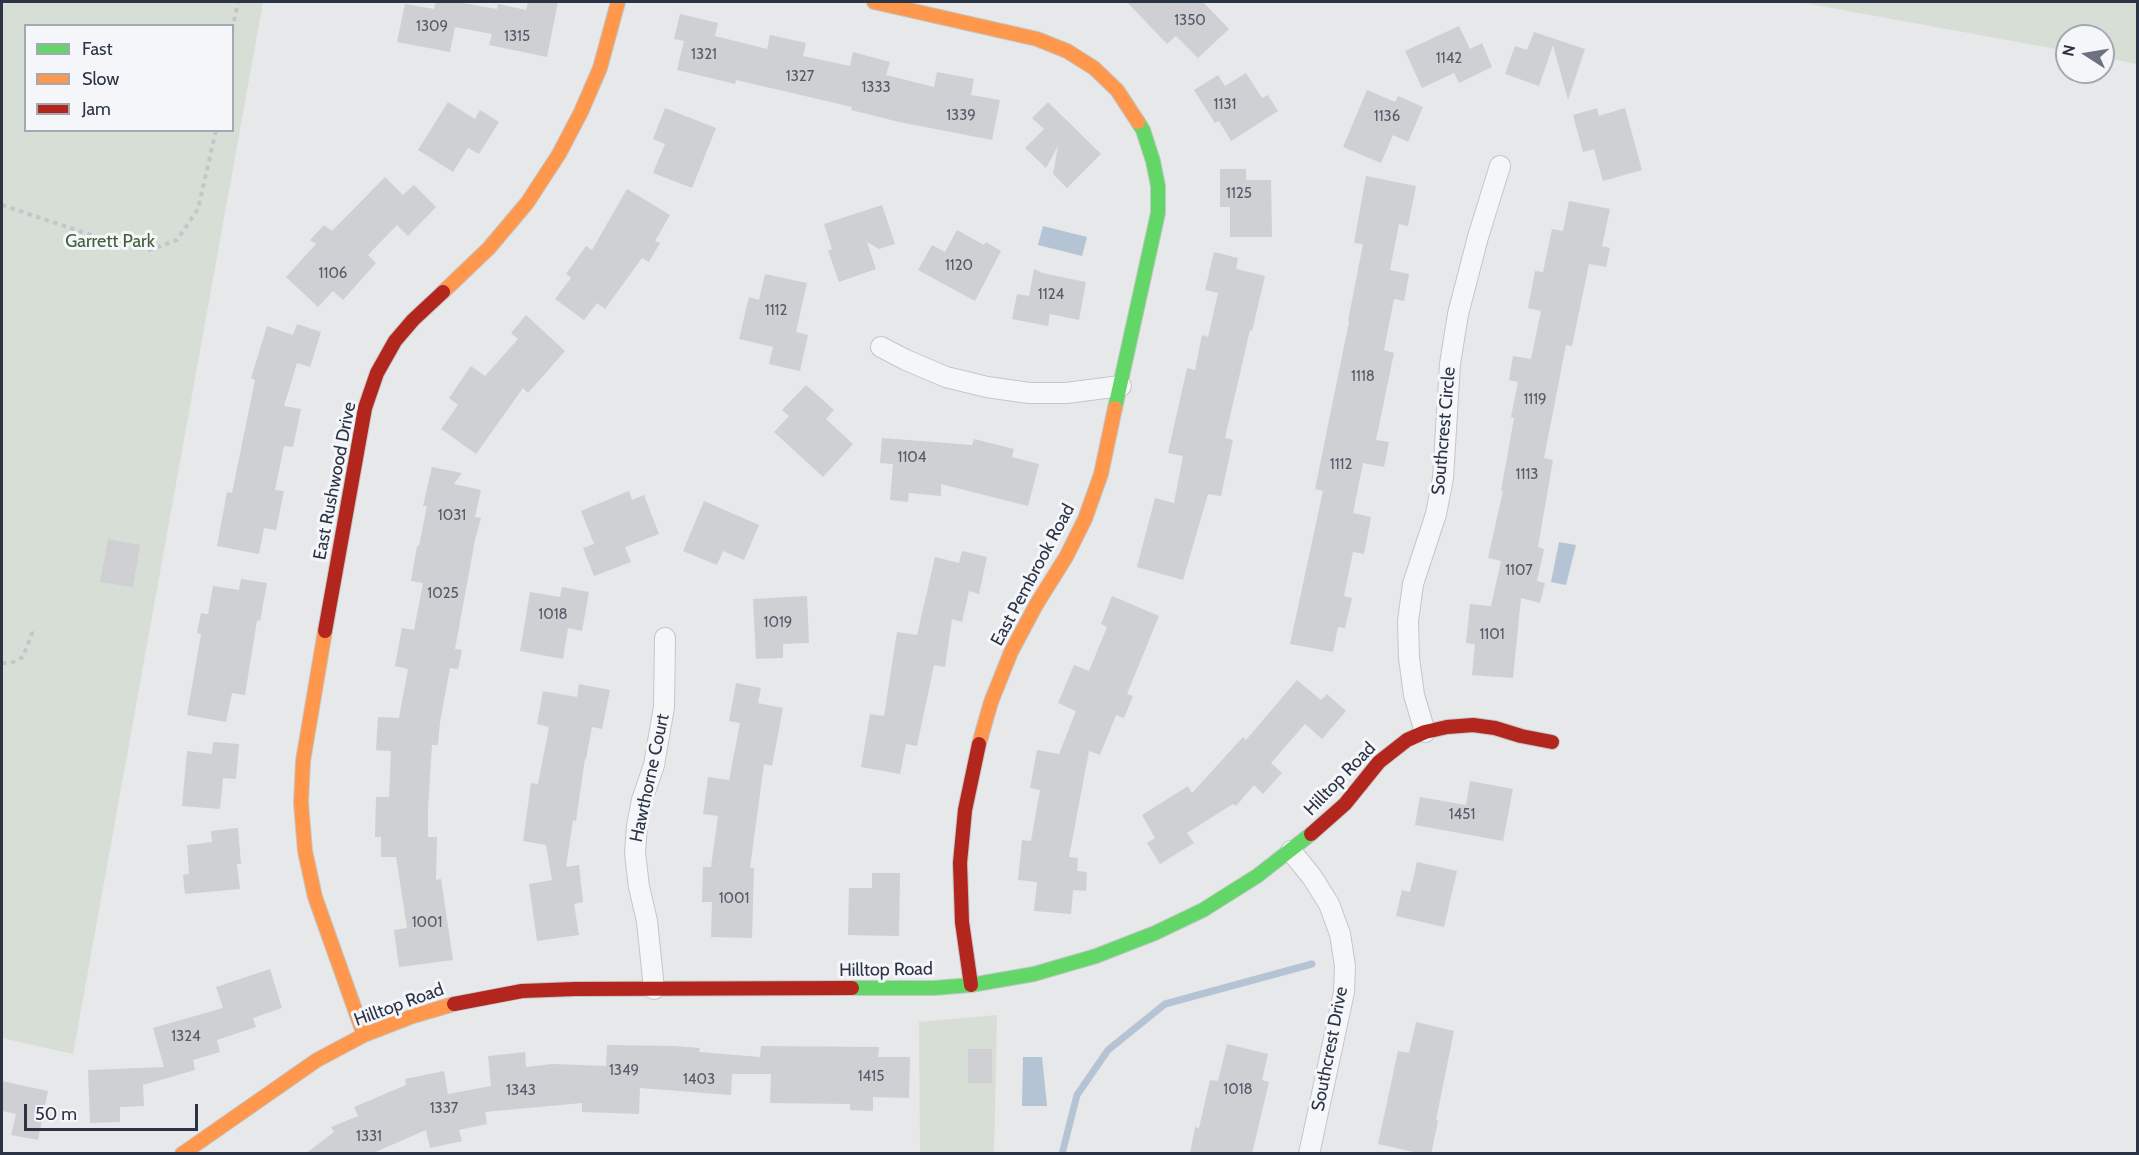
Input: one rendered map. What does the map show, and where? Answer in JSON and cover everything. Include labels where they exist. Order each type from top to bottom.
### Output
[{"type":"street","name":"East Rushwood Drive","points":[[364,1035],[315,897],[305,851],[301,803],[303,761],[309,722],[364,408],[377,373],[412,320],[489,248],[527,203],[559,154],[600,68],[618,2]]},
{"type":"street","name":"East Pembrook Road","points":[[874,2],[1037,39],[1067,51],[1094,68],[1117,90],[1143,130],[1153,160],[1158,186],[1158,213],[1101,474],[1085,519],[1066,557],[1036,605],[1011,652],[991,702],[975,758],[965,810],[960,863],[962,922],[971,985]]},
{"type":"street","name":"Southcrest Circle","points":[[1425,732],[1414,695],[1409,658],[1408,621],[1413,584],[1436,514],[1443,478],[1449,375],[1458,314],[1500,166]]},
{"type":"street","points":[[881,347],[946,376],[987,387],[1029,393],[1066,393],[1121,386]]},
{"type":"street","name":"Hawthorne Court","points":[[654,989],[635,853],[642,800],[654,765],[664,707],[664,638]]},
{"type":"street","name":"Hilltop Road","points":[[182,1154],[317,1060],[364,1035],[413,1016],[464,1001],[522,991],[575,989],[934,988],[971,985],[1034,974],[1075,962],[1155,933],[1203,910],[1257,876],[1291,851],[1345,804],[1379,762],[1407,740],[1425,732],[1473,725],[1552,742]]},
{"type":"street","name":"Southcrest Drive","points":[[1291,851],[1312,877],[1329,904],[1340,934],[1345,966],[1344,992],[1309,1154]]},
{"type":"path","points":[[233,24],[238,2]]},
{"type":"path","points":[[2,206],[115,243],[149,250],[177,240],[198,209],[216,132]]},
{"type":"path","points":[[2,663],[11,663],[23,657],[32,633],[31,629]]},
{"type":"green space","name":"Garrett Park","points":[[2,2],[263,2],[73,1054],[2,1038]]},
{"type":"green space","points":[[1799,2],[2137,2],[2137,64],[2115,59],[2115,24],[2055,24],[2055,49]]},
{"type":"green space","points":[[997,1015],[994,1153],[920,1153],[919,1022]]},
{"type":"water","points":[[1043,226],[1087,237],[1082,256],[1038,245]]},
{"type":"water","points":[[1559,542],[1576,545],[1566,585],[1551,582]]},
{"type":"water","points":[[1023,1057],[1042,1057],[1047,1106],[1022,1106]]},
{"type":"building","points":[[435,2],[457,2],[497,9],[498,4],[526,10],[528,2],[558,2],[547,57],[489,45],[492,34],[455,27],[450,52],[397,42],[405,4],[434,9]]},
{"type":"building","points":[[1127,2],[1203,2],[1229,29],[1198,58],[1176,36],[1167,44]]},
{"type":"building","points":[[680,14],[718,23],[715,36],[767,49],[770,35],[806,43],[803,56],[850,66],[853,52],[890,62],[886,75],[934,87],[937,72],[974,79],[971,95],[1000,100],[992,140],[899,122],[851,110],[852,107],[736,80],[735,84],[677,70],[684,41],[674,39]]},
{"type":"building","points":[[1459,26],[1470,49],[1482,43],[1492,67],[1459,83],[1454,73],[1422,88],[1405,51]]},
{"type":"building","points":[[1534,32],[1585,49],[1568,100],[1553,45],[1539,86],[1505,74],[1515,46],[1527,50]]},
{"type":"building","points":[[1246,73],[1262,98],[1268,95],[1278,111],[1231,141],[1219,121],[1215,123],[1194,90],[1218,75],[1225,86]]},
{"type":"building","points":[[1367,90],[1395,102],[1398,96],[1423,107],[1408,142],[1393,135],[1381,163],[1343,147]]},
{"type":"building","points":[[448,102],[475,119],[480,110],[499,122],[479,154],[468,148],[453,172],[418,150]]},
{"type":"building","points":[[1048,102],[1101,154],[1067,188],[1053,174],[1058,146],[1046,168],[1025,148],[1044,129],[1032,118]]},
{"type":"building","points":[[665,108],[716,128],[692,188],[653,173],[665,144],[653,139]]},
{"type":"building","points":[[1597,108],[1599,116],[1625,108],[1642,170],[1603,181],[1594,149],[1583,152],[1573,115]]},
{"type":"building","points":[[1220,169],[1246,169],[1246,180],[1271,180],[1272,237],[1230,237],[1230,207],[1220,207]]},
{"type":"building","points":[[1366,176],[1416,186],[1408,226],[1399,224],[1390,270],[1409,274],[1404,301],[1394,299],[1384,350],[1394,353],[1376,440],[1389,442],[1384,467],[1363,463],[1353,513],[1371,517],[1364,554],[1353,552],[1344,596],[1352,598],[1345,628],[1338,627],[1333,652],[1290,644],[1323,491],[1315,489],[1363,244],[1354,243]]},
{"type":"building","points":[[385,177],[403,195],[414,185],[436,207],[408,236],[397,225],[368,255],[376,263],[343,300],[333,291],[318,307],[286,277],[316,244],[310,240],[324,225],[332,231]]},
{"type":"building","points":[[627,189],[670,215],[655,241],[660,243],[649,262],[642,258],[605,309],[597,303],[584,320],[555,299],[571,278],[566,274],[586,246],[592,250]]},
{"type":"building","points":[[1569,201],[1610,209],[1602,246],[1610,248],[1606,267],[1589,264],[1572,346],[1566,345],[1544,458],[1553,460],[1538,547],[1544,549],[1537,581],[1545,583],[1540,603],[1521,598],[1513,678],[1472,675],[1475,644],[1466,643],[1470,604],[1491,606],[1501,561],[1488,558],[1503,491],[1501,491],[1514,418],[1511,417],[1518,382],[1509,380],[1513,356],[1531,359],[1541,311],[1528,308],[1535,271],[1543,272],[1552,229],[1563,231]]},
{"type":"building","points":[[882,205],[895,244],[879,249],[867,242],[876,269],[839,282],[828,251],[832,249],[824,224]]},
{"type":"building","points":[[957,230],[984,245],[986,242],[1001,251],[975,301],[918,270],[932,245],[945,252]]},
{"type":"building","points":[[1214,252],[1238,258],[1236,269],[1265,276],[1225,438],[1233,440],[1221,496],[1208,494],[1183,580],[1137,567],[1155,498],[1174,503],[1183,456],[1168,453],[1187,368],[1195,370],[1202,335],[1208,337],[1218,293],[1205,290]]},
{"type":"building","points":[[1034,269],[1042,273],[1086,282],[1079,320],[1050,314],[1048,326],[1012,319],[1017,294],[1029,296]]},
{"type":"building","points":[[765,274],[807,283],[796,332],[808,335],[800,371],[769,364],[773,347],[739,339],[749,297],[759,300]]},
{"type":"building","points":[[526,315],[565,351],[528,393],[523,388],[476,454],[441,429],[458,405],[449,398],[471,366],[485,376],[518,339],[511,333]]},
{"type":"building","points":[[297,324],[321,332],[310,367],[297,363],[284,406],[301,409],[293,447],[284,446],[275,490],[284,491],[276,530],[264,528],[259,554],[217,546],[227,492],[232,493],[255,380],[251,378],[267,326],[293,335]]},
{"type":"building","points":[[806,385],[834,410],[826,419],[853,444],[823,477],[774,432],[789,416],[782,410]]},
{"type":"building","points":[[882,438],[972,445],[974,439],[1014,449],[1012,457],[1039,464],[1028,506],[941,484],[941,496],[909,493],[908,502],[890,500],[893,464],[880,463]]},
{"type":"building","points":[[432,467],[462,473],[454,484],[481,490],[475,517],[481,518],[455,649],[462,650],[458,669],[450,668],[438,745],[432,745],[428,808],[428,837],[437,837],[436,880],[441,879],[453,960],[399,967],[394,930],[407,928],[396,857],[381,857],[381,837],[375,837],[376,797],[389,797],[391,751],[376,750],[378,717],[399,718],[408,669],[395,666],[402,628],[414,630],[423,583],[411,581],[427,506],[423,506]]},
{"type":"building","points":[[629,491],[632,500],[644,495],[659,534],[625,547],[631,562],[594,576],[583,548],[594,544],[581,511]]},
{"type":"building","points":[[704,501],[759,525],[744,560],[723,551],[717,565],[683,551]]},
{"type":"building","points":[[108,539],[140,545],[133,587],[100,582]]},
{"type":"building","points":[[962,551],[987,557],[979,594],[969,591],[962,622],[952,619],[945,667],[934,665],[917,746],[906,744],[900,774],[861,767],[870,714],[884,716],[897,632],[917,635],[935,557],[959,563]]},
{"type":"building","points":[[241,579],[267,583],[260,621],[257,620],[245,695],[232,693],[226,722],[187,715],[201,634],[197,633],[201,613],[208,614],[213,586],[239,590]]},
{"type":"building","points":[[562,587],[589,592],[582,631],[568,628],[563,659],[520,651],[530,592],[560,597]]},
{"type":"building","points":[[807,596],[809,643],[783,644],[783,658],[756,659],[753,599]]},
{"type":"building","points":[[1112,596],[1159,616],[1127,694],[1133,696],[1124,718],[1116,715],[1100,755],[1089,751],[1069,857],[1078,858],[1077,871],[1087,872],[1086,891],[1073,890],[1071,914],[1034,911],[1037,882],[1018,880],[1022,840],[1031,841],[1040,790],[1030,788],[1037,750],[1059,754],[1076,711],[1058,703],[1074,665],[1089,671],[1107,627],[1101,624]]},
{"type":"building","points":[[1297,680],[1321,700],[1327,694],[1346,711],[1322,739],[1305,724],[1271,763],[1282,773],[1263,794],[1254,785],[1236,806],[1233,804],[1187,833],[1194,843],[1160,864],[1147,843],[1155,838],[1142,815],[1188,786],[1192,793],[1243,737],[1246,740]]},
{"type":"building","points":[[736,683],[761,688],[758,703],[783,708],[772,766],[764,764],[750,868],[754,868],[752,938],[711,937],[712,902],[702,902],[703,867],[711,867],[718,816],[703,814],[708,777],[729,780],[740,723],[729,721]]},
{"type":"building","points":[[579,684],[610,690],[602,729],[592,727],[566,867],[579,865],[583,902],[574,904],[579,935],[537,941],[529,884],[552,880],[546,845],[523,841],[531,783],[538,784],[549,727],[537,724],[543,691],[577,697]]},
{"type":"building","points":[[213,742],[239,744],[236,779],[223,778],[220,809],[182,806],[187,751],[212,754]]},
{"type":"building","points":[[1470,781],[1513,789],[1503,841],[1415,825],[1420,797],[1466,805]]},
{"type":"building","points":[[238,828],[241,864],[237,864],[240,889],[185,894],[183,875],[189,874],[187,845],[212,842],[211,831]]},
{"type":"building","points":[[1417,862],[1457,871],[1444,927],[1396,916],[1402,890],[1410,892]]},
{"type":"building","points":[[872,873],[900,873],[899,936],[848,935],[849,888],[872,888]]},
{"type":"building","points":[[270,969],[282,1008],[253,1018],[256,1027],[217,1040],[220,1052],[193,1060],[195,1070],[143,1085],[144,1106],[120,1107],[120,1122],[90,1123],[88,1070],[164,1067],[153,1028],[223,1008],[216,987]]},
{"type":"building","points":[[1416,1022],[1454,1031],[1431,1154],[1378,1144],[1398,1051],[1409,1053]]},
{"type":"building","points":[[1227,1044],[1268,1054],[1262,1080],[1269,1082],[1252,1154],[1190,1154],[1195,1127],[1199,1128],[1210,1080],[1218,1081]]},
{"type":"building","points":[[607,1045],[700,1048],[699,1052],[760,1057],[761,1046],[879,1047],[878,1057],[910,1057],[909,1098],[873,1097],[873,1111],[850,1110],[850,1104],[770,1103],[771,1074],[732,1074],[731,1095],[640,1088],[639,1114],[582,1112],[582,1103],[485,1112],[487,1124],[459,1130],[462,1141],[430,1148],[426,1130],[371,1154],[305,1154],[334,1132],[331,1127],[358,1116],[354,1107],[406,1085],[405,1079],[444,1071],[448,1094],[491,1086],[488,1056],[525,1052],[526,1067],[552,1064],[606,1066]]},
{"type":"building","points":[[968,1049],[992,1049],[992,1083],[968,1083]]},
{"type":"building","points":[[2,1081],[48,1091],[38,1140],[11,1135],[16,1114],[2,1111]]},
{"type":"waterway","points":[[1062,1154],[1077,1095],[1108,1050],[1165,1004],[1312,964]]},
{"type":"traffic: fast","points":[[1115,408],[1158,213],[1158,186],[1153,161],[1138,122]]},
{"type":"traffic: fast","points":[[852,988],[934,988],[971,985],[1034,974],[1096,956],[1155,933],[1203,910],[1257,876],[1311,834]]},
{"type":"traffic: slow","points":[[443,292],[489,248],[527,203],[559,154],[600,68],[618,2]]},
{"type":"traffic: slow","points":[[874,2],[1037,39],[1067,51],[1094,68],[1117,90],[1138,122]]},
{"type":"traffic: slow","points":[[979,744],[991,702],[1011,652],[1036,605],[1066,557],[1085,519],[1101,474],[1115,408]]},
{"type":"traffic: slow","points":[[325,631],[303,761],[301,803],[305,851],[315,897],[364,1035]]},
{"type":"traffic: slow","points":[[182,1154],[317,1060],[364,1035],[413,1016],[454,1004]]},
{"type":"traffic: jam","points":[[325,631],[365,408],[377,373],[395,341],[413,320],[443,292]]},
{"type":"traffic: jam","points":[[1311,834],[1345,804],[1379,762],[1407,740],[1425,732],[1473,725],[1552,742]]},
{"type":"traffic: jam","points":[[971,985],[962,922],[960,863],[965,810],[979,744]]},
{"type":"traffic: jam","points":[[454,1004],[522,991],[852,988]]}]
